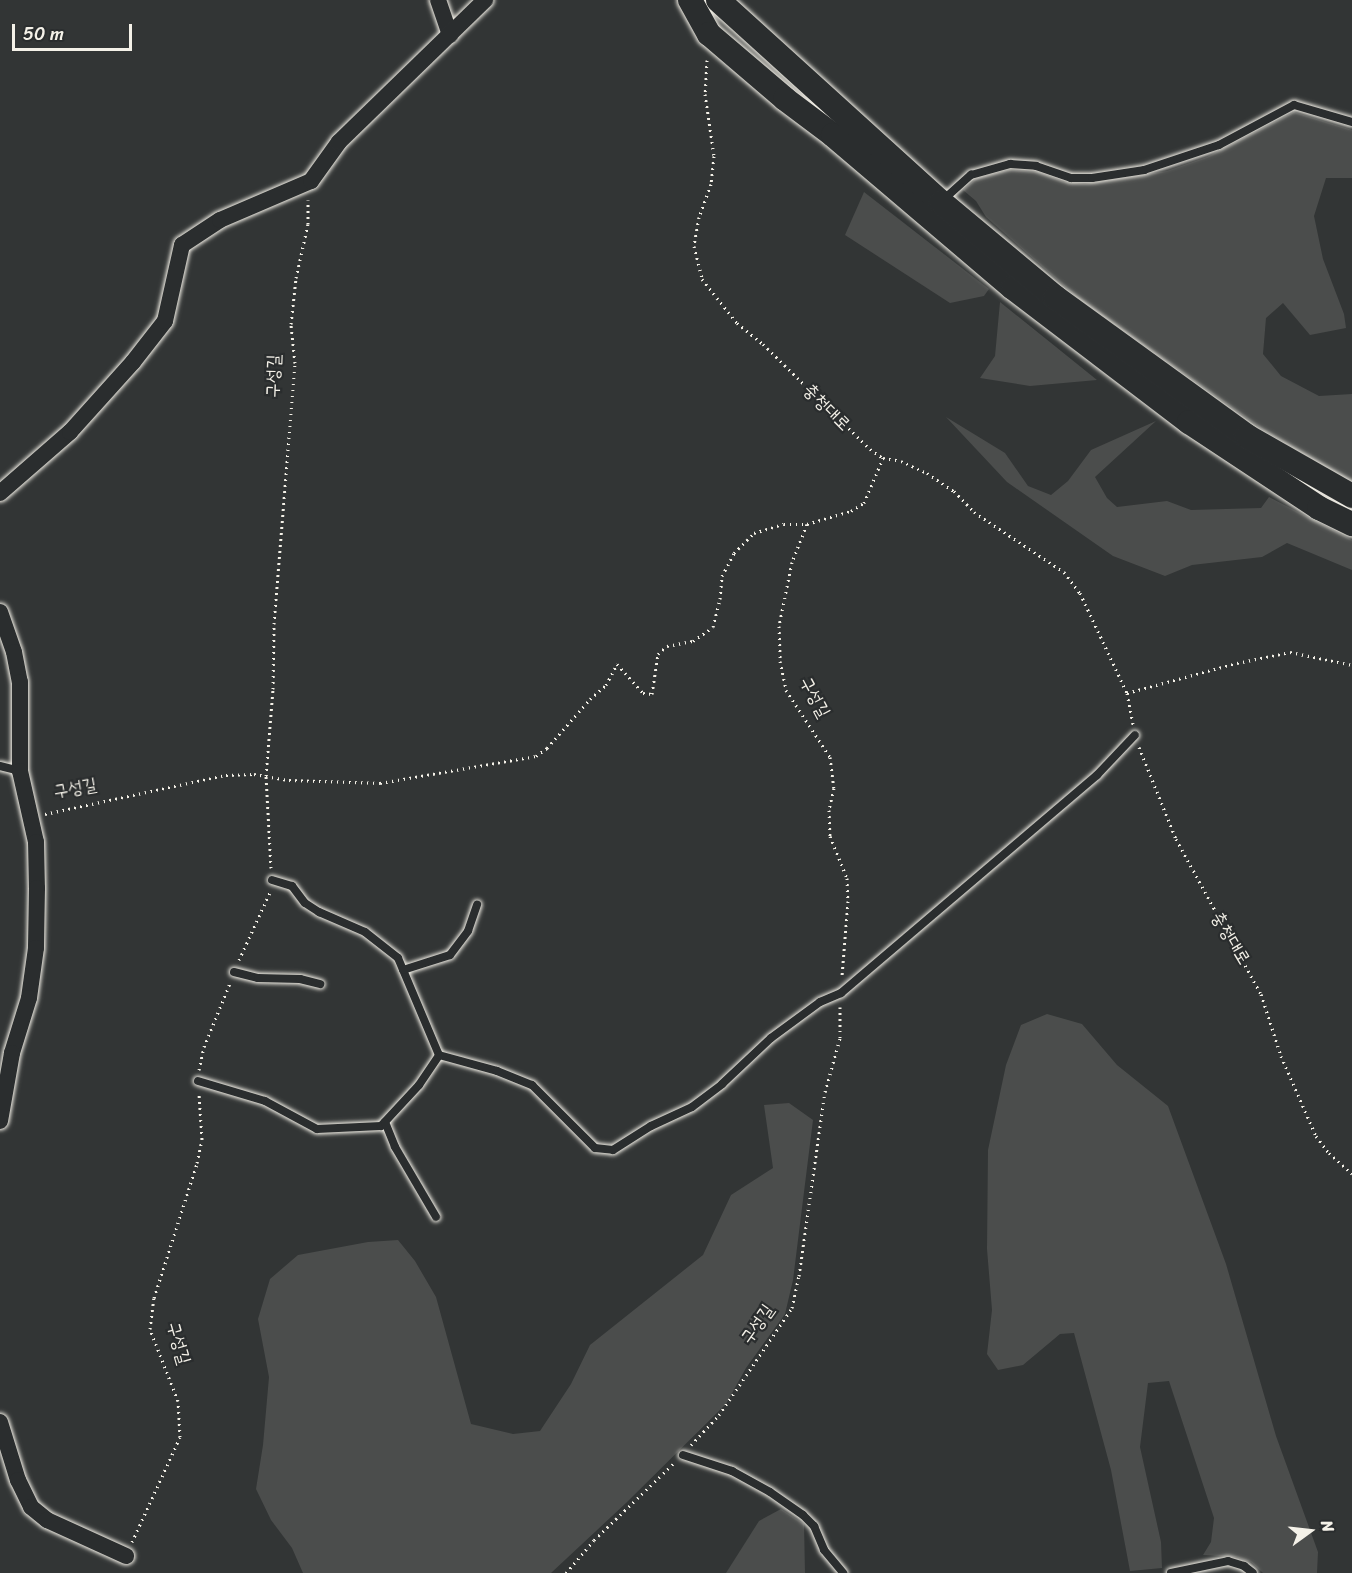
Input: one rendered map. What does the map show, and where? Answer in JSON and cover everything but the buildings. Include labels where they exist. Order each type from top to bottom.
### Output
[{"type":"main road","points":[[690,0],[709,34],[785,99],[833,135],[1022,295],[1189,422],[1319,508],[1352,524]]},
{"type":"main road","points":[[718,0],[941,202],[1055,297],[1246,436],[1352,496]]},
{"type":"street","points":[[438,0],[450,35]]},
{"type":"street","points":[[0,493],[70,432],[133,362],[165,321],[182,245],[220,220],[311,181],[339,142],[485,0]]},
{"type":"street","points":[[0,612],[14,652],[20,682],[20,771],[36,842],[36,948],[29,998],[12,1053],[0,1121]]},
{"type":"street","points":[[0,1422],[18,1480],[31,1507],[47,1520],[126,1556]]},
{"type":"lane","points":[[941,202],[971,175],[1010,164],[1036,166],[1071,178],[1092,178],[1144,170],[1219,145],[1294,105],[1352,122]]},
{"type":"lane","points":[[439,1055],[497,1071],[532,1084],[595,1148],[613,1150],[651,1126],[692,1107],[723,1084],[771,1038],[820,1002],[841,993],[1097,775],[1135,735]]},
{"type":"lane","points":[[0,766],[20,771]]},
{"type":"lane","points":[[272,880],[292,886],[305,903],[319,912],[365,932],[398,958],[439,1055]]},
{"type":"lane","points":[[403,970],[450,955],[468,931],[477,905]]},
{"type":"lane","points":[[234,972],[258,978],[300,979],[320,984]]},
{"type":"lane","points":[[198,1081],[265,1101],[317,1129],[381,1126],[419,1085],[439,1055]]},
{"type":"lane","points":[[385,1122],[395,1147],[436,1217]]},
{"type":"lane","points":[[682,1455],[732,1471],[770,1492],[803,1515],[814,1526],[824,1550],[843,1573]]},
{"type":"lane","points":[[1171,1573],[1228,1562],[1244,1566],[1253,1573]]},
{"type":"path","name":"충청대로","points":[[709,34],[705,94],[714,156],[711,184],[699,217],[694,246],[702,279],[737,323],[772,352],[852,432],[883,458],[901,461],[927,473],[954,491],[974,512],[1064,572],[1080,593],[1127,693],[1135,735],[1176,839],[1261,994],[1281,1056],[1303,1111],[1316,1136],[1329,1153],[1352,1174]]},
{"type":"path","name":"구성길","points":[[126,1556],[180,1437],[178,1401],[150,1329],[154,1298],[201,1147],[198,1081],[204,1047],[234,972],[270,893],[272,880],[266,776],[273,689],[274,624],[295,363],[291,324],[296,278],[308,224],[307,204],[311,181]]},
{"type":"path","points":[[807,524],[851,511],[864,503],[883,458]]},
{"type":"path","name":"구성길","points":[[32,817],[226,775],[380,783],[537,756],[548,748],[590,699],[606,685],[617,664],[643,693],[652,694],[658,654],[667,646],[693,641],[713,627],[720,600],[722,576],[734,553],[754,533],[784,524],[807,524],[790,573],[779,626],[780,661],[786,690],[830,758],[834,788],[829,810],[830,836],[847,878],[848,901],[840,1038],[825,1092],[799,1276],[792,1308],[719,1415],[682,1455],[594,1540],[566,1573]]},
{"type":"path","points":[[1127,693],[1237,663],[1290,652],[1352,665]]},
{"type":"shaded area","points":[[1294,112],[1352,130],[1352,178],[1326,178],[1314,216],[1323,259],[1344,314],[1346,328],[1310,335],[1283,303],[1266,318],[1263,354],[1281,376],[1319,396],[1352,394],[1352,483],[1262,429],[1079,299],[986,217],[976,201],[963,190],[977,178],[1009,170],[1039,172],[1064,182],[1085,184],[1167,171],[1207,157]]},
{"type":"shaded area","points":[[864,192],[989,289],[984,296],[950,303],[845,235]]},
{"type":"shaded area","points":[[1000,302],[1097,380],[1030,386],[980,378],[995,356]]},
{"type":"shaded area","points":[[946,417],[1005,453],[1028,486],[1051,495],[1068,481],[1091,450],[1156,421],[1095,477],[1107,498],[1117,507],[1167,501],[1191,510],[1261,508],[1269,497],[1352,540],[1352,570],[1287,543],[1262,557],[1192,565],[1165,576],[1113,556],[1007,482]]},
{"type":"shaded area","points":[[1047,1014],[1082,1024],[1117,1065],[1168,1106],[1226,1264],[1276,1436],[1318,1552],[1317,1573],[1263,1573],[1251,1562],[1236,1557],[1203,1555],[1211,1542],[1214,1518],[1169,1381],[1148,1383],[1140,1447],[1161,1542],[1162,1568],[1130,1571],[1111,1470],[1074,1333],[1060,1334],[1023,1365],[998,1370],[987,1354],[992,1310],[987,1249],[988,1150],[1006,1065],[1021,1025]]},
{"type":"shaded area","points":[[789,1103],[813,1120],[793,1280],[785,1314],[746,1368],[726,1404],[626,1503],[551,1573],[303,1573],[292,1548],[271,1520],[256,1489],[263,1445],[269,1377],[258,1319],[270,1279],[298,1255],[368,1242],[398,1240],[415,1261],[436,1297],[471,1424],[513,1434],[540,1431],[571,1384],[590,1345],[703,1255],[731,1195],[773,1168],[764,1105]]},
{"type":"shaded area","points":[[781,1509],[804,1524],[805,1573],[726,1573],[759,1521]]}]
